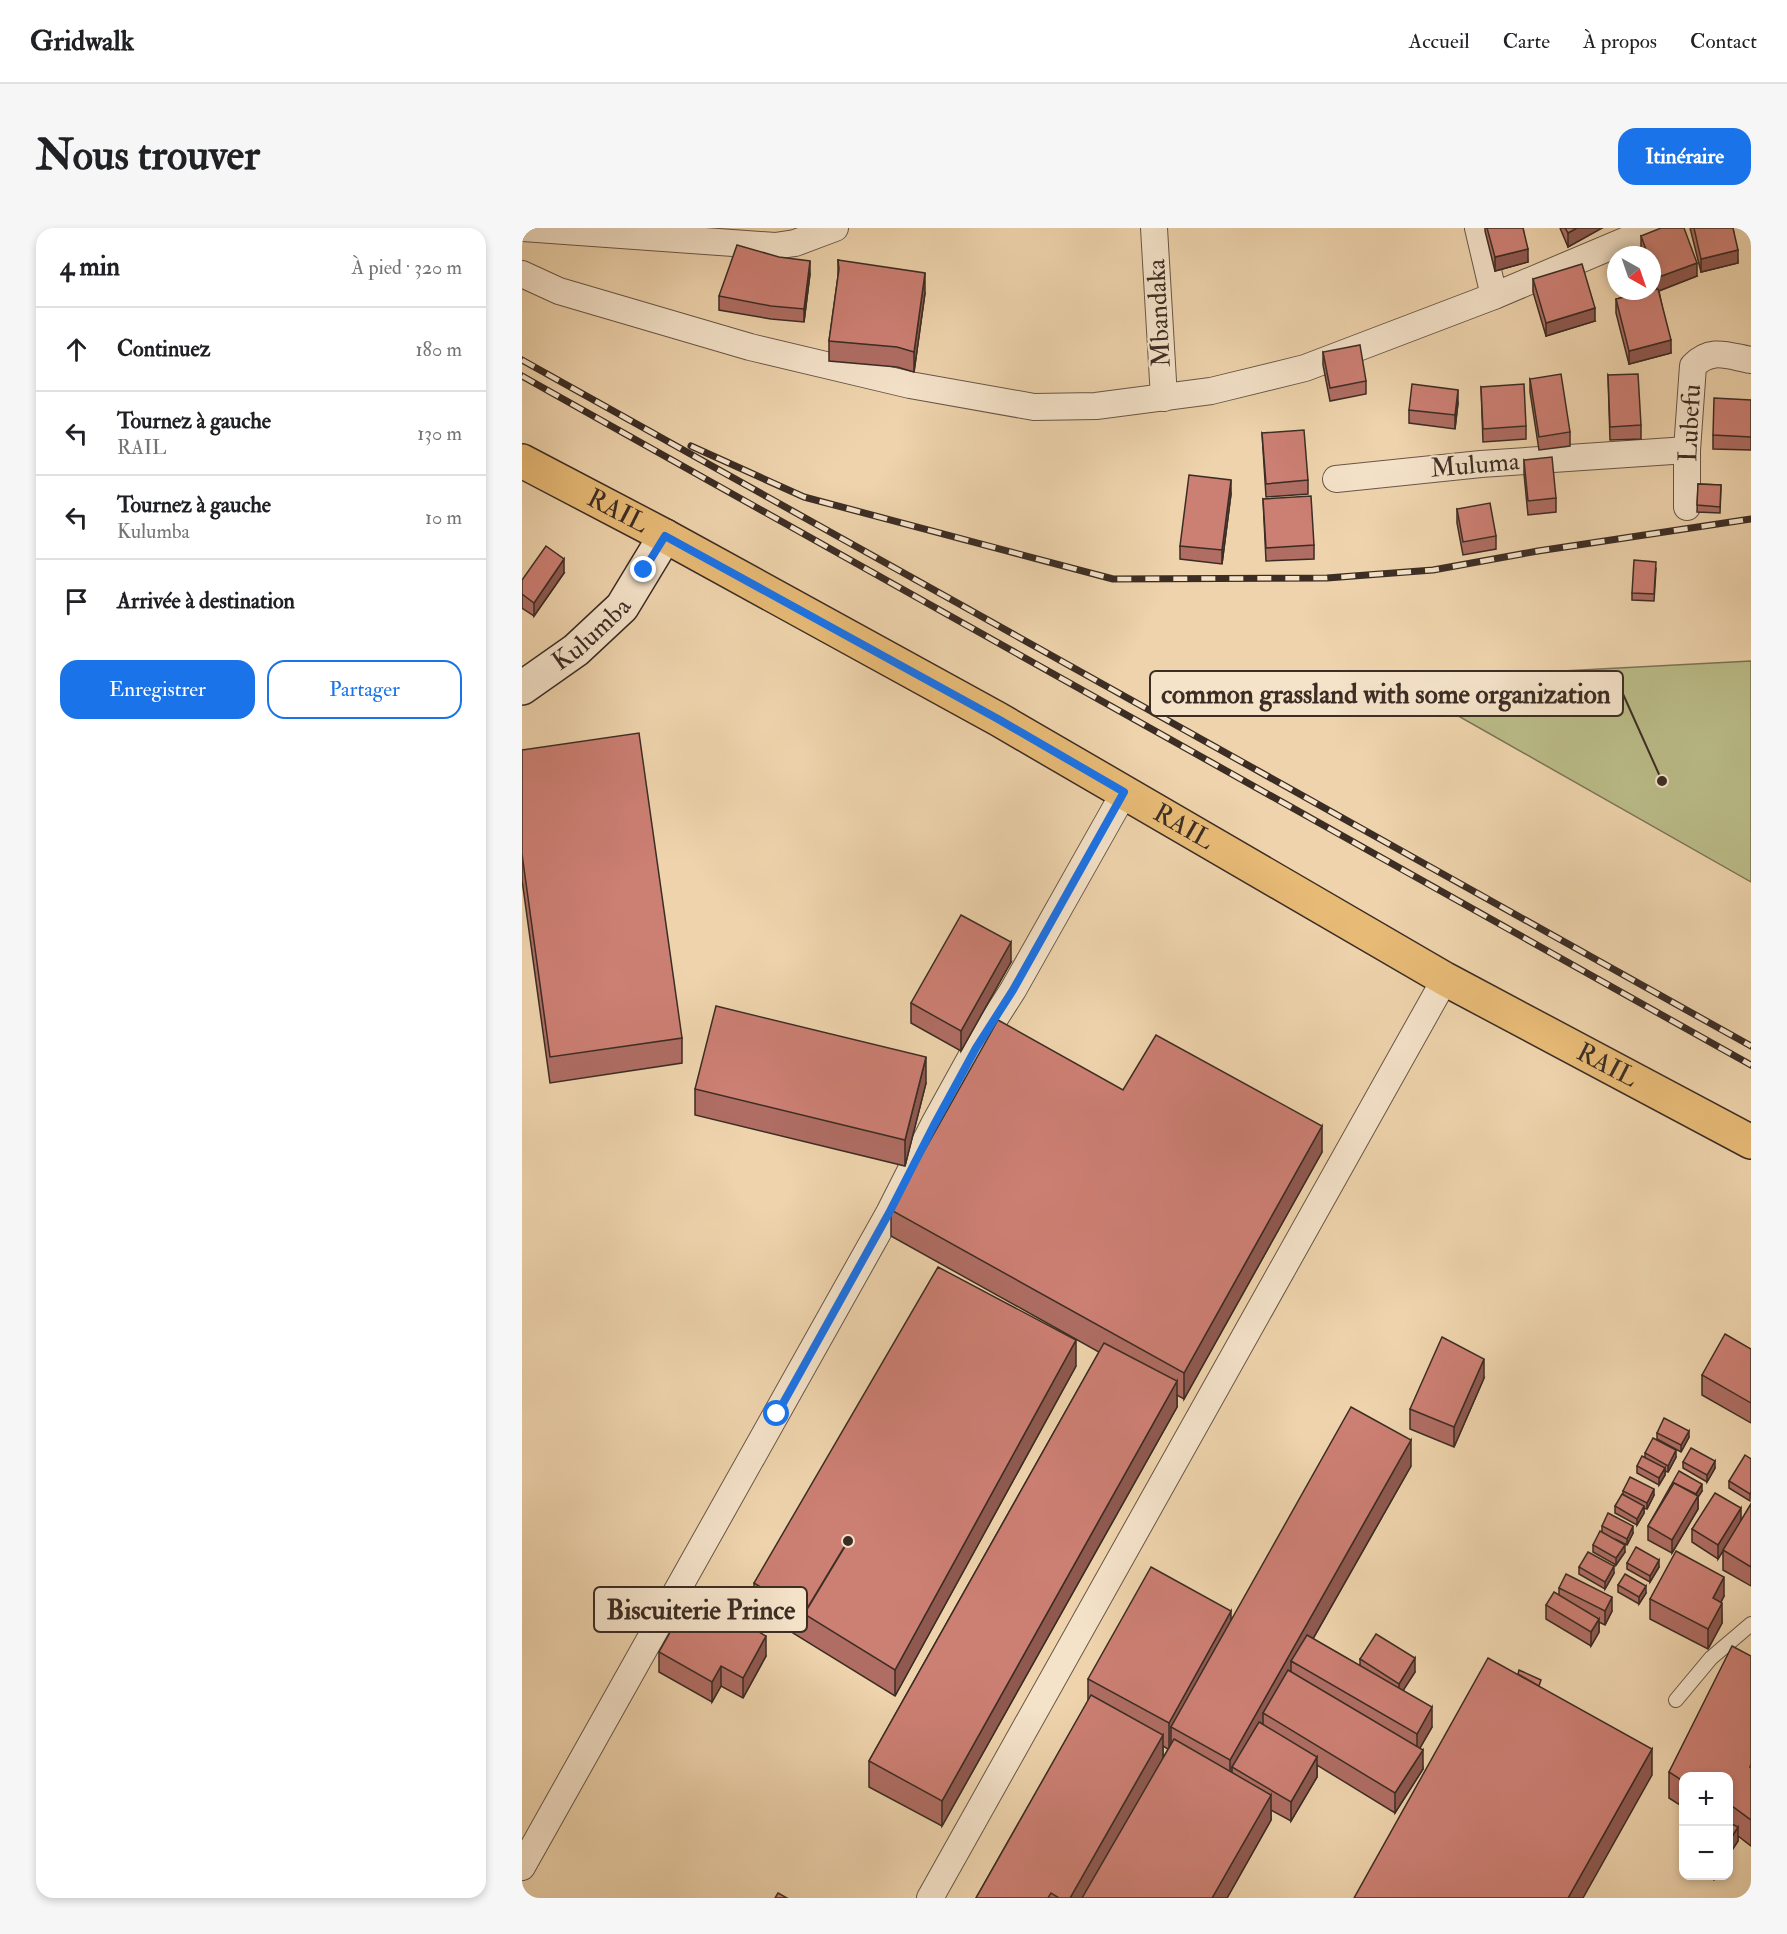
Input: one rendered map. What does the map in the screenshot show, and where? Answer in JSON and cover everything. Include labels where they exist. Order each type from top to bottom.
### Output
[{"type":"main road","name":"RAIL","points":[[522,461],[665,536],[998,719],[1445,979],[1751,1142]]},
{"type":"street","points":[[522,228],[775,246],[795,243],[835,228]]},
{"type":"street","name":"Mbandaka","points":[[1154,228],[1164,398]]},
{"type":"street","points":[[1478,228],[1494,296]]},
{"type":"street","points":[[522,274],[559,291],[750,347],[910,385],[1034,406],[1096,406],[1211,391],[1305,368],[1494,296],[1655,228]]},
{"type":"street","name":"Lubefu","points":[[1687,507],[1687,450],[1693,366],[1702,356],[1715,354],[1751,360]]},
{"type":"street","name":"Muluma","points":[[1336,480],[1481,464],[1687,450]]},
{"type":"street","name":"Kulumba","points":[[522,688],[576,650],[622,607],[665,536]]},
{"type":"street","points":[[522,1867],[889,1213],[976,1048],[1019,981],[1124,792]]},
{"type":"street","points":[[930,1898],[1445,979]]},
{"type":"lane","points":[[1676,1700],[1711,1658],[1751,1623]]},
{"type":"green space","points":[[1751,661],[1751,882],[1395,680]]},
{"type":"building","points":[[1487,228],[1523,228],[1528,249],[1495,257]]},
{"type":"building","points":[[1565,228],[1577,228],[1568,233]]},
{"type":"building","points":[[1661,228],[1684,228],[1697,263],[1661,276],[1661,246],[1645,246],[1641,236]]},
{"type":"building","points":[[1694,228],[1733,228],[1738,250],[1701,259]]},
{"type":"building","points":[[737,245],[779,257],[810,261],[804,309],[771,306],[719,296]]},
{"type":"building","points":[[838,260],[925,273],[914,352],[897,347],[829,341],[839,269]]},
{"type":"building","points":[[1582,264],[1595,308],[1546,323],[1533,279]]},
{"type":"building","points":[[1616,300],[1661,300],[1671,340],[1629,351]]},
{"type":"building","points":[[1360,345],[1366,381],[1330,388],[1323,352]]},
{"type":"building","points":[[1561,374],[1570,432],[1539,437],[1530,379]]},
{"type":"building","points":[[1638,374],[1641,425],[1610,427],[1608,375]]},
{"type":"building","points":[[1412,384],[1458,390],[1455,415],[1409,410]]},
{"type":"building","points":[[1524,384],[1526,426],[1483,429],[1481,387]]},
{"type":"building","points":[[1714,398],[1751,400],[1751,437],[1713,435]]},
{"type":"building","points":[[1304,430],[1308,480],[1266,484],[1262,433]]},
{"type":"building","points":[[1552,457],[1556,498],[1528,501],[1524,460]]},
{"type":"building","points":[[1189,475],[1231,480],[1222,550],[1180,546]]},
{"type":"building","points":[[1698,484],[1721,485],[1720,507],[1697,505]]},
{"type":"building","points":[[1311,496],[1314,545],[1266,548],[1263,499]]},
{"type":"building","points":[[1490,503],[1496,536],[1463,542],[1457,509]]},
{"type":"building","points":[[546,546],[564,559],[534,603],[522,594],[522,580]]},
{"type":"building","points":[[1634,560],[1656,562],[1654,594],[1632,593]]},
{"type":"building","points":[[639,733],[682,1038],[550,1057],[522,854],[522,750]]},
{"type":"building","points":[[961,915],[1011,942],[961,1031],[911,1003]]},
{"type":"building","points":[[716,1006],[926,1057],[905,1140],[695,1089]]},
{"type":"building","points":[[998,1020],[1123,1090],[1156,1035],[1322,1126],[1184,1373],[891,1210]]},
{"type":"building","points":[[938,1267],[1076,1340],[895,1670],[754,1583]]},
{"type":"building","points":[[1725,1334],[1751,1349],[1751,1403],[1702,1375]]},
{"type":"building","points":[[1442,1337],[1484,1359],[1454,1427],[1410,1409]]},
{"type":"building","points":[[1104,1343],[1177,1381],[942,1801],[869,1761]]},
{"type":"building","points":[[1351,1407],[1411,1440],[1230,1760],[1171,1727]]},
{"type":"building","points":[[1664,1418],[1689,1431],[1681,1445],[1657,1433]]},
{"type":"building","points":[[1653,1438],[1676,1450],[1668,1466],[1645,1453]]},
{"type":"building","points":[[1691,1448],[1715,1461],[1707,1475],[1683,1462]]},
{"type":"building","points":[[1745,1455],[1751,1459],[1750,1494],[1729,1481]]},
{"type":"building","points":[[1642,1456],[1665,1468],[1659,1478],[1637,1466]]},
{"type":"building","points":[[1679,1471],[1702,1484],[1696,1494],[1674,1483],[1670,1487]]},
{"type":"building","points":[[1630,1477],[1654,1489],[1647,1503],[1623,1491]]},
{"type":"building","points":[[1674,1483],[1698,1496],[1672,1540],[1648,1526]]},
{"type":"building","points":[[1715,1493],[1741,1508],[1718,1545],[1692,1529]]},
{"type":"building","points":[[1622,1494],[1644,1506],[1637,1519],[1615,1506]]},
{"type":"building","points":[[1751,1504],[1751,1567],[1723,1550]]},
{"type":"building","points":[[1608,1513],[1633,1526],[1627,1539],[1602,1526]]},
{"type":"building","points":[[1600,1531],[1625,1545],[1616,1558],[1593,1545]]},
{"type":"building","points":[[1636,1547],[1659,1560],[1650,1576],[1627,1563]]},
{"type":"building","points":[[1676,1551],[1724,1577],[1713,1598],[1722,1603],[1708,1629],[1650,1599]]},
{"type":"building","points":[[1588,1552],[1614,1566],[1605,1582],[1579,1567]]},
{"type":"building","points":[[1151,1567],[1231,1611],[1169,1723],[1088,1679]]},
{"type":"building","points":[[1566,1574],[1612,1597],[1605,1611],[1559,1588]]},
{"type":"building","points":[[1625,1574],[1646,1586],[1639,1597],[1618,1585]]},
{"type":"building","points":[[694,1590],[750,1622],[748,1626],[766,1636],[743,1678],[721,1666],[712,1682],[659,1652]]},
{"type":"building","points":[[1554,1592],[1599,1619],[1591,1632],[1546,1605]]},
{"type":"building","points":[[1376,1634],[1415,1658],[1399,1684],[1360,1659]]},
{"type":"building","points":[[1307,1635],[1432,1707],[1417,1734],[1291,1661]]},
{"type":"building","points":[[1732,1646],[1751,1656],[1751,1820],[1733,1807],[1733,1772],[1679,1772],[1679,1778],[1669,1772]]},
{"type":"building","points":[[1488,1658],[1652,1749],[1568,1898],[1354,1898]]},
{"type":"building","points":[[1288,1670],[1423,1750],[1395,1793],[1263,1713]]},
{"type":"building","points":[[1519,1670],[1541,1680],[1539,1686],[1518,1674]]},
{"type":"building","points":[[1091,1695],[1163,1735],[1070,1898],[1059,1898],[1051,1893],[1048,1898],[976,1898]]},
{"type":"building","points":[[1259,1722],[1317,1757],[1291,1802],[1232,1767]]},
{"type":"building","points":[[1174,1739],[1271,1795],[1212,1898],[1082,1898]]},
{"type":"building","points":[[1733,1824],[1738,1827],[1733,1835]]},
{"type":"building","points":[[778,1893],[787,1898],[775,1898]]},
{"type":"railway","points":[[522,360],[1751,1046]]},
{"type":"railway","points":[[522,376],[1751,1065]]},
{"type":"railway","points":[[691,446],[804,497],[1113,579],[1327,578],[1433,570],[1538,551],[1751,519]]},
{"type":"place","name":"common grassland with some organization","points":[[1662,781]]},
{"type":"place","name":"Biscuiterie Prince","points":[[848,1541]]},
{"type":"route","points":[[644,570],[665,536],[998,719],[1124,792],[1052,923],[976,1048],[889,1213],[777,1414]]}]
